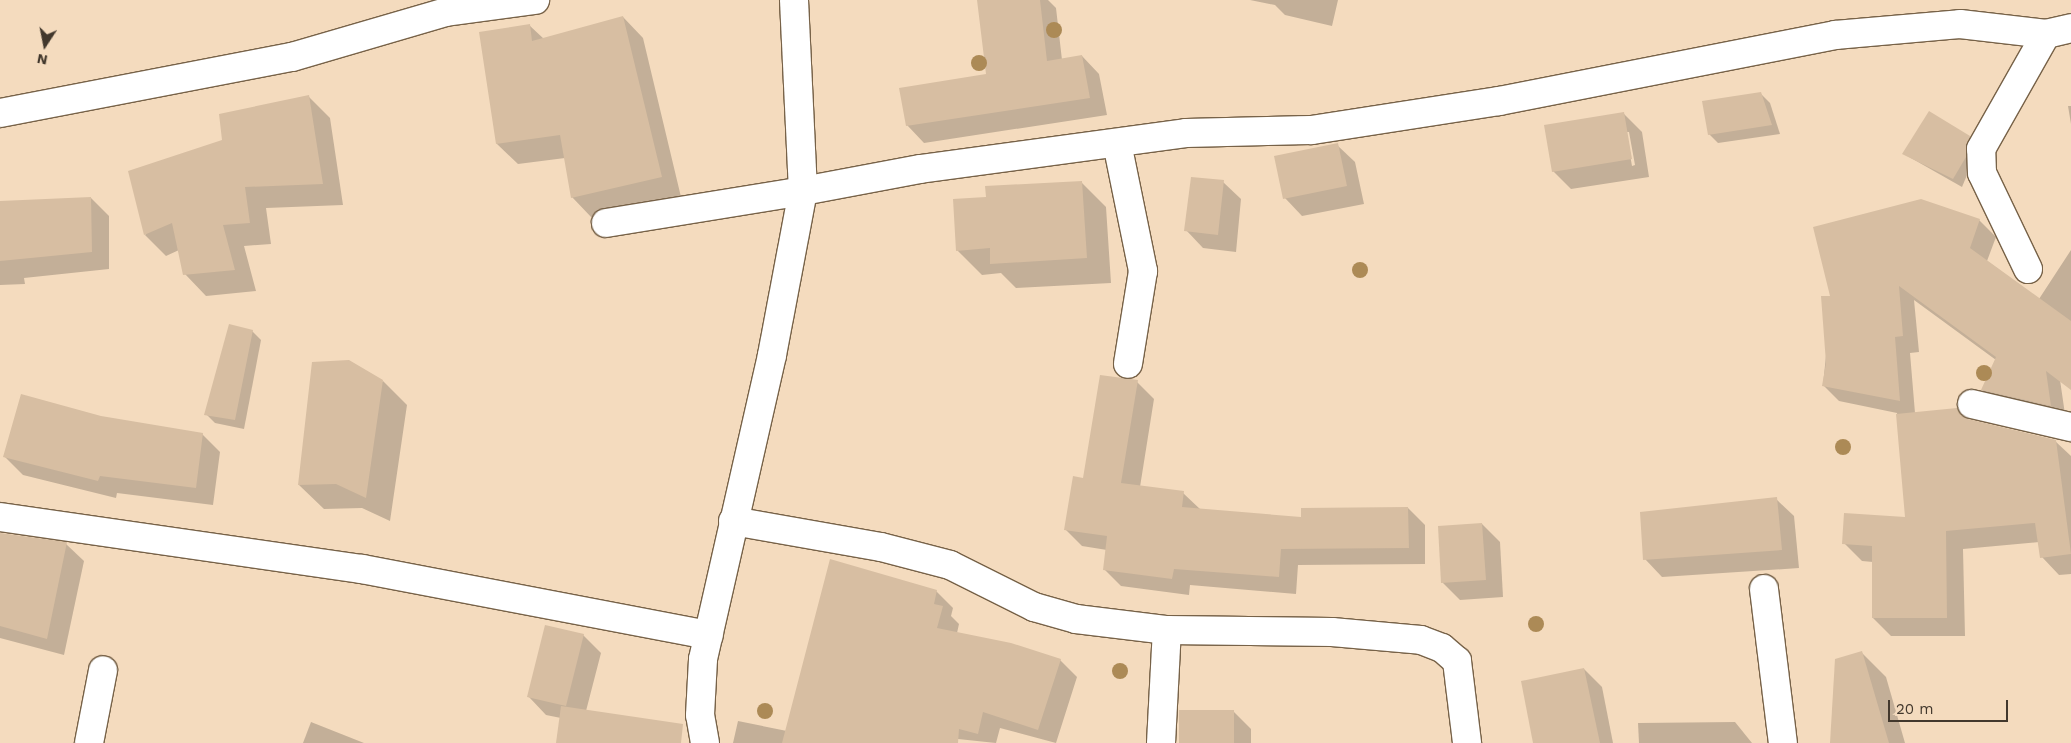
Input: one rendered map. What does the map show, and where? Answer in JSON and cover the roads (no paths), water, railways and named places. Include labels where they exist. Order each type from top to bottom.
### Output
[{"type":"street","points":[[0,113],[292,57],[446,12],[535,0]]},
{"type":"street","points":[[705,743],[700,715],[709,636],[733,521],[772,355],[803,191],[794,0]]},
{"type":"street","points":[[606,223],[803,191],[920,169],[1186,132],[1312,130],[1509,99],[1835,34],[1960,24],[2059,31],[1981,149],[1982,173],[2028,269]]},
{"type":"street","points":[[1117,143],[1143,271],[1128,364]]},
{"type":"street","points":[[1972,404],[2071,427]]},
{"type":"street","points":[[0,517],[362,570],[709,636]]},
{"type":"street","points":[[733,521],[881,547],[950,566],[1034,607],[1076,619],[1167,630],[1332,632],[1421,640],[1442,648],[1457,661],[1467,743]]},
{"type":"street","points":[[1764,589],[1783,743]]},
{"type":"street","points":[[1161,743],[1167,630]]},
{"type":"street","points":[[90,743],[103,670]]}]
